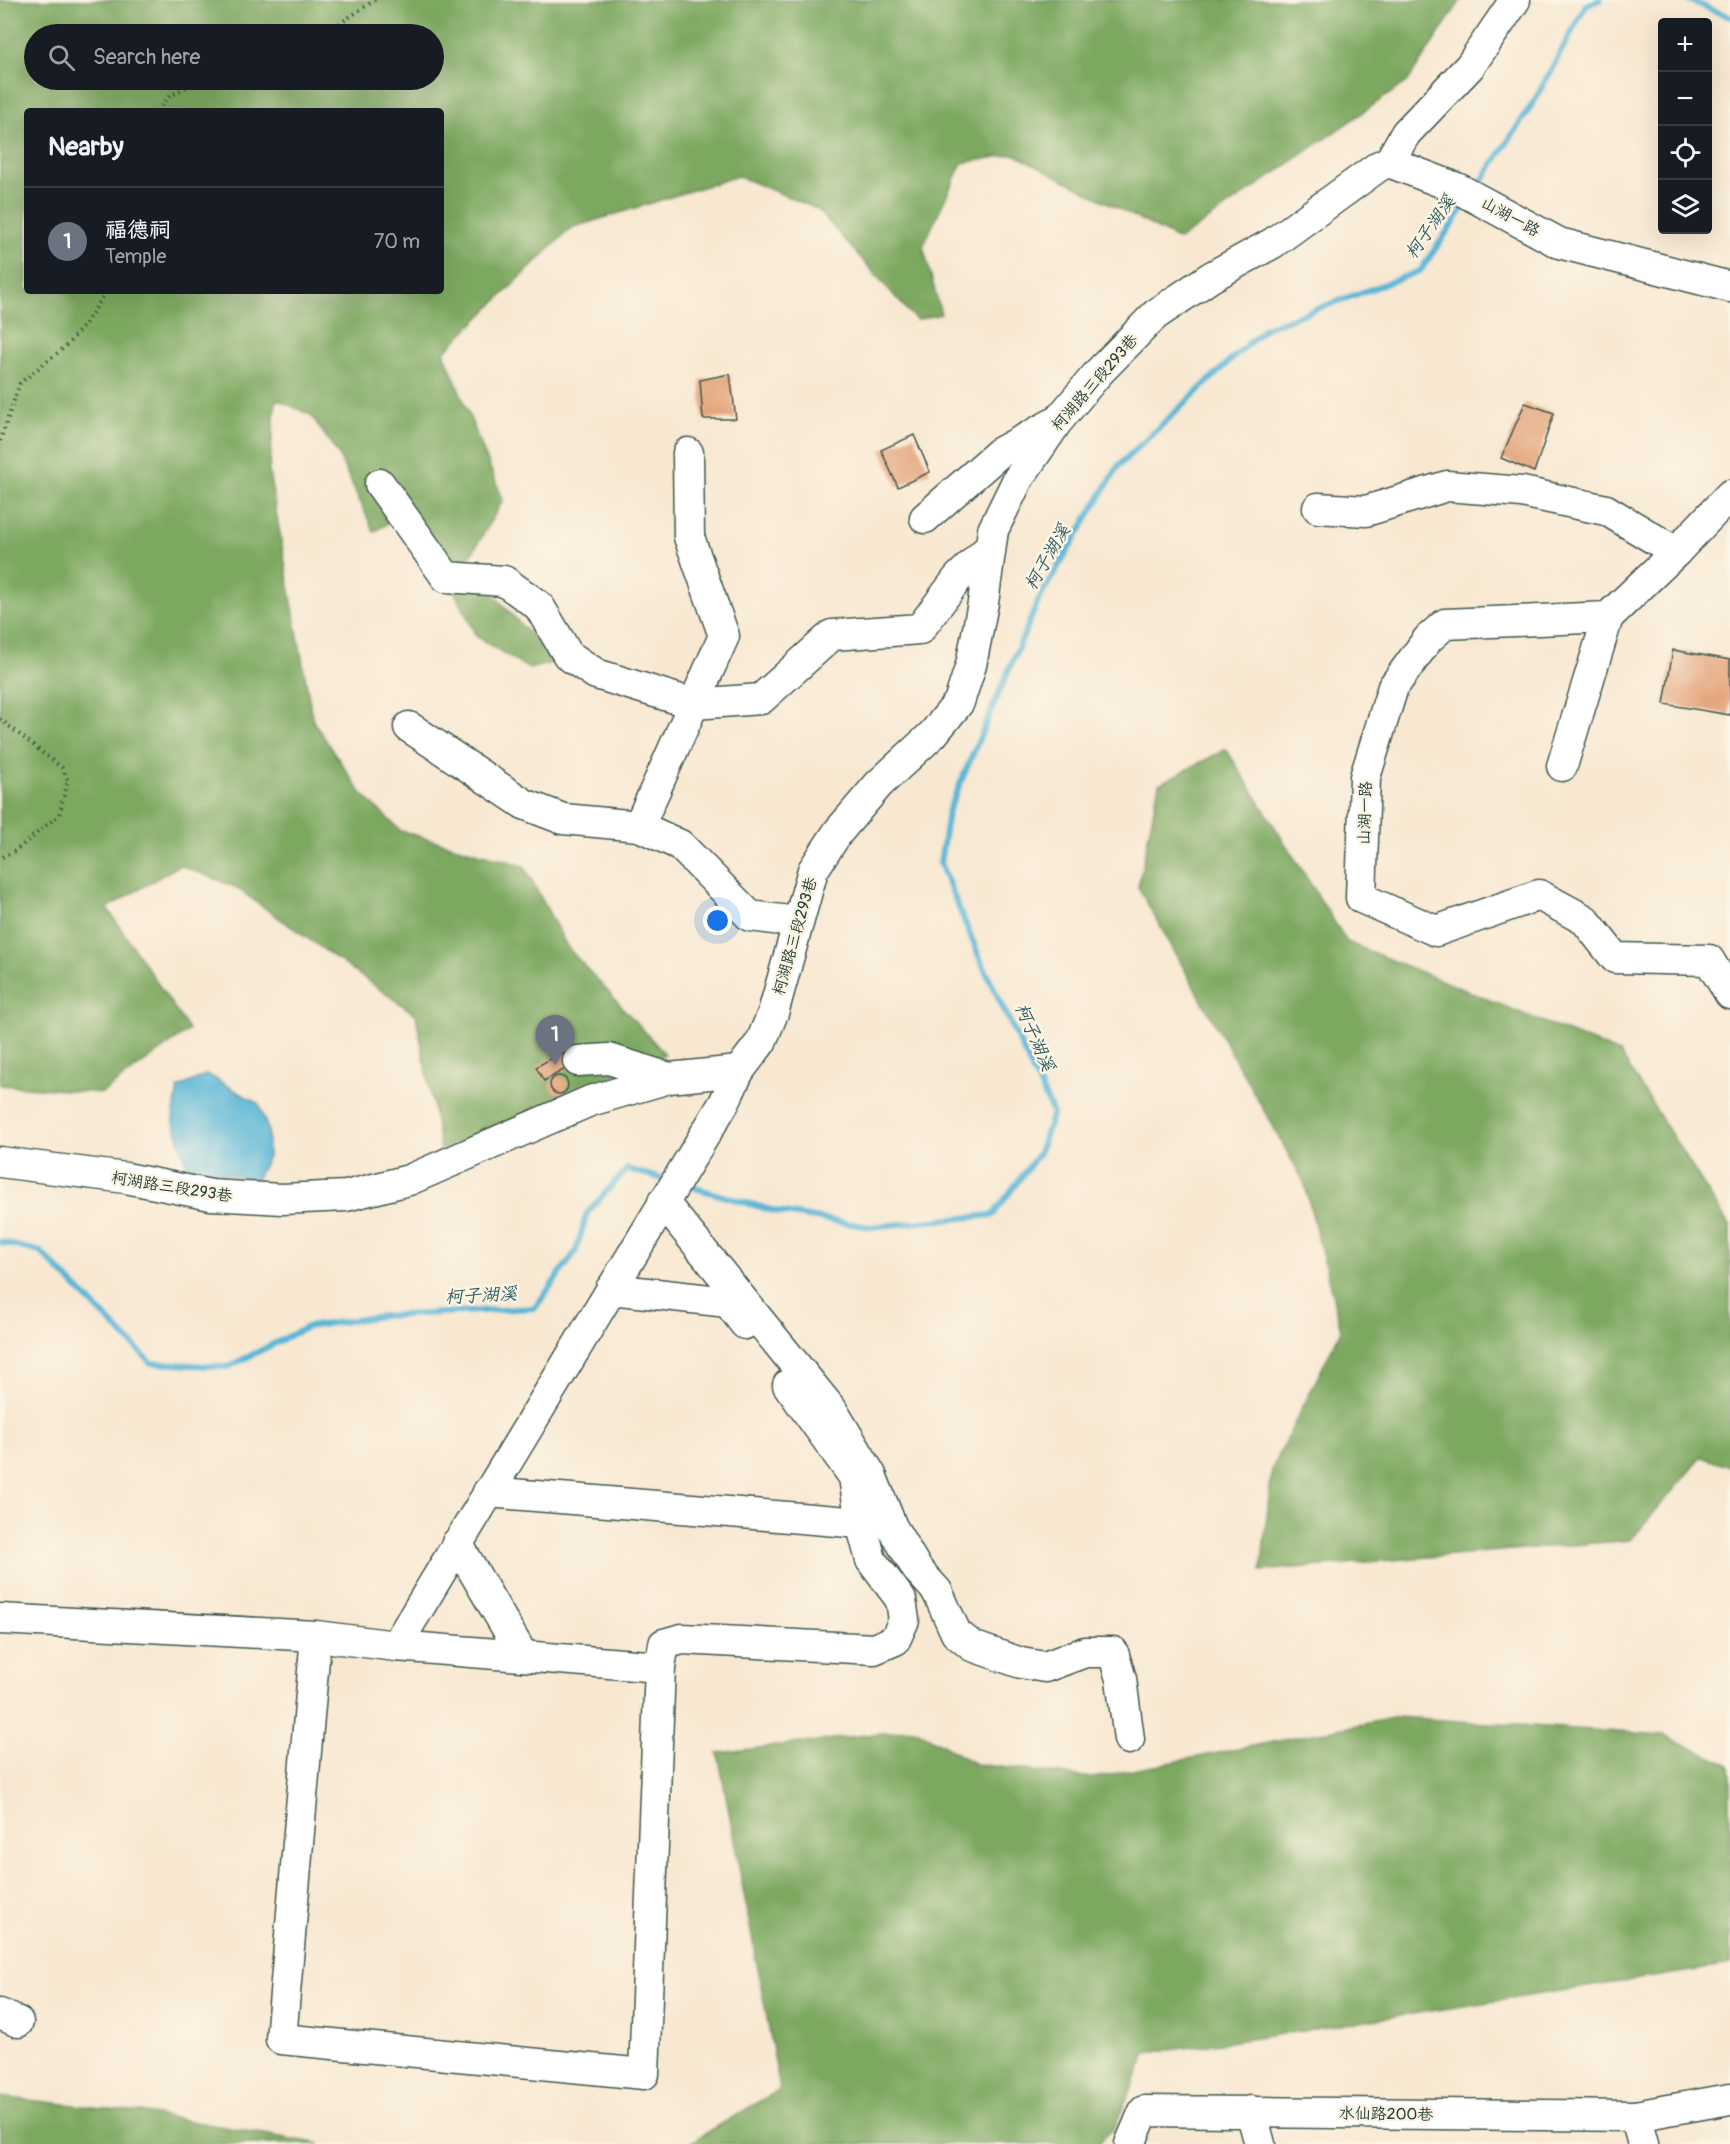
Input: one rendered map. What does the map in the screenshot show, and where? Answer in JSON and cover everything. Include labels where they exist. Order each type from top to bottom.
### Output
[{"type":"street","points":[[1389,162],[1406,133],[1470,66],[1515,0]]},
{"type":"street","name":"山湖一路","points":[[1389,162],[1472,195],[1559,243],[1730,287]]},
{"type":"street","name":"柯湖路三段293巷","points":[[0,1162],[126,1178],[211,1195],[282,1199],[346,1196],[409,1180],[590,1101],[669,1078],[739,1071],[761,1042],[773,1013],[813,870],[838,832],[879,784],[933,734],[959,702],[971,664],[983,603],[993,530],[1018,479],[1057,422],[1099,372],[1155,315],[1211,277],[1274,243],[1379,166],[1389,162]]},
{"type":"street","points":[[926,518],[999,453],[1057,422]]},
{"type":"street","points":[[639,826],[724,636],[689,537],[688,453]]},
{"type":"street","points":[[380,484],[446,577],[504,581],[539,606],[568,655],[596,674],[694,704],[761,699],[832,635],[920,629],[958,578],[990,547]]},
{"type":"street","points":[[1318,508],[1366,511],[1448,486],[1522,492],[1606,510],[1676,552]]},
{"type":"street","points":[[1562,766],[1608,617],[1676,552],[1730,495]]},
{"type":"street","name":"山湖一路","points":[[1608,617],[1445,624],[1428,639],[1393,687],[1365,777],[1361,898],[1436,931],[1539,895],[1585,920],[1615,958],[1708,960],[1730,994]]},
{"type":"street","points":[[409,727],[524,804],[563,819],[639,826],[680,845],[750,916],[797,922]]},
{"type":"street","points":[[578,1061],[609,1059],[669,1078]]},
{"type":"street","points":[[396,1646],[724,1103],[739,1071]]},
{"type":"street","points":[[663,1202],[832,1410],[871,1475],[892,1527],[917,1569],[937,1591],[956,1633],[972,1646],[1021,1663],[1046,1666],[1085,1652],[1113,1652],[1121,1679],[1129,1739]]},
{"type":"street","points":[[316,1636],[281,2039],[644,2074],[660,1667],[664,1644],[682,1639],[874,1649],[895,1640],[904,1620],[901,1600],[871,1560],[861,1522],[854,1477],[728,1302],[611,1289]]},
{"type":"street","points":[[489,1492],[861,1522]]},
{"type":"street","points":[[458,1544],[523,1656]]},
{"type":"street","points":[[0,1619],[316,1636],[396,1646],[660,1667]]},
{"type":"street","name":"水仙路200巷","points":[[1130,2144],[1144,2111],[1251,2111],[1639,2130],[1730,2099]]},
{"type":"street","points":[[1251,2111],[1260,2144]]},
{"type":"path","points":[[339,24],[375,0]]},
{"type":"path","points":[[160,108],[166,98],[181,90]]},
{"type":"path","points":[[0,441],[20,383],[65,347],[105,294]]},
{"type":"path","points":[[0,719],[62,768],[68,780],[59,815],[15,851],[0,858]]},
{"type":"green space","points":[[0,0],[1461,0],[1408,81],[1179,240],[1014,154],[962,163],[923,246],[941,314],[916,320],[817,209],[738,176],[571,228],[444,352],[503,500],[466,564],[555,662],[529,669],[476,636],[413,507],[374,532],[338,454],[311,415],[276,399],[269,472],[313,721],[362,794],[401,831],[524,866],[568,948],[665,1054],[441,1150],[416,1015],[235,887],[180,865],[107,908],[189,1030],[102,1093],[0,1085]]},
{"type":"green space","points":[[1226,749],[1347,942],[1620,1053],[1730,1227],[1730,1467],[1701,1457],[1631,1540],[1261,1571],[1272,1469],[1341,1330],[1304,1182],[1138,887],[1159,784]]},
{"type":"green space","points":[[1398,1717],[1664,1735],[1730,1765],[1730,1965],[1147,2053],[1114,2128],[1098,2144],[688,2144],[780,2089],[718,1753],[915,1729],[975,1764],[1093,1778]]},
{"type":"green space","points":[[0,2097],[140,2112],[320,2144],[0,2144]]},
{"type":"water","points":[[207,1074],[259,1104],[268,1130],[268,1156],[256,1180],[187,1166],[173,1119],[178,1088]]},
{"type":"building","points":[[730,374],[736,419],[703,419],[700,380]]},
{"type":"building","points":[[1525,403],[1554,413],[1534,472],[1501,458]]},
{"type":"building","points":[[914,435],[930,472],[898,487],[881,450]]},
{"type":"building","points":[[1673,650],[1730,660],[1730,715],[1664,704]]},
{"type":"building","points":[[566,1050],[574,1064],[544,1081],[536,1067]]},
{"type":"building","points":[[559,1076],[565,1079],[568,1085],[565,1091],[559,1094],[553,1091],[550,1085],[553,1079]]},
{"type":"waterway","name":"柯子湖溪","points":[[1476,190],[1535,100],[1586,5],[1600,0]]},
{"type":"waterway","name":"柯子湖溪","points":[[1688,0],[1730,17]]},
{"type":"waterway","name":"柯子湖溪","points":[[685,1185],[778,1212],[870,1227],[993,1215],[1039,1153],[1053,1113],[981,961],[940,863],[948,812],[1040,597],[1119,465],[1265,328],[1420,271],[1467,203]]},
{"type":"waterway","name":"柯子湖溪","points":[[0,1242],[41,1252],[151,1363],[228,1367],[307,1327],[382,1316],[535,1308],[576,1251],[587,1213],[627,1169],[667,1180]]},
{"type":"place","name":"福德祠","points":[[555,1065]]}]
